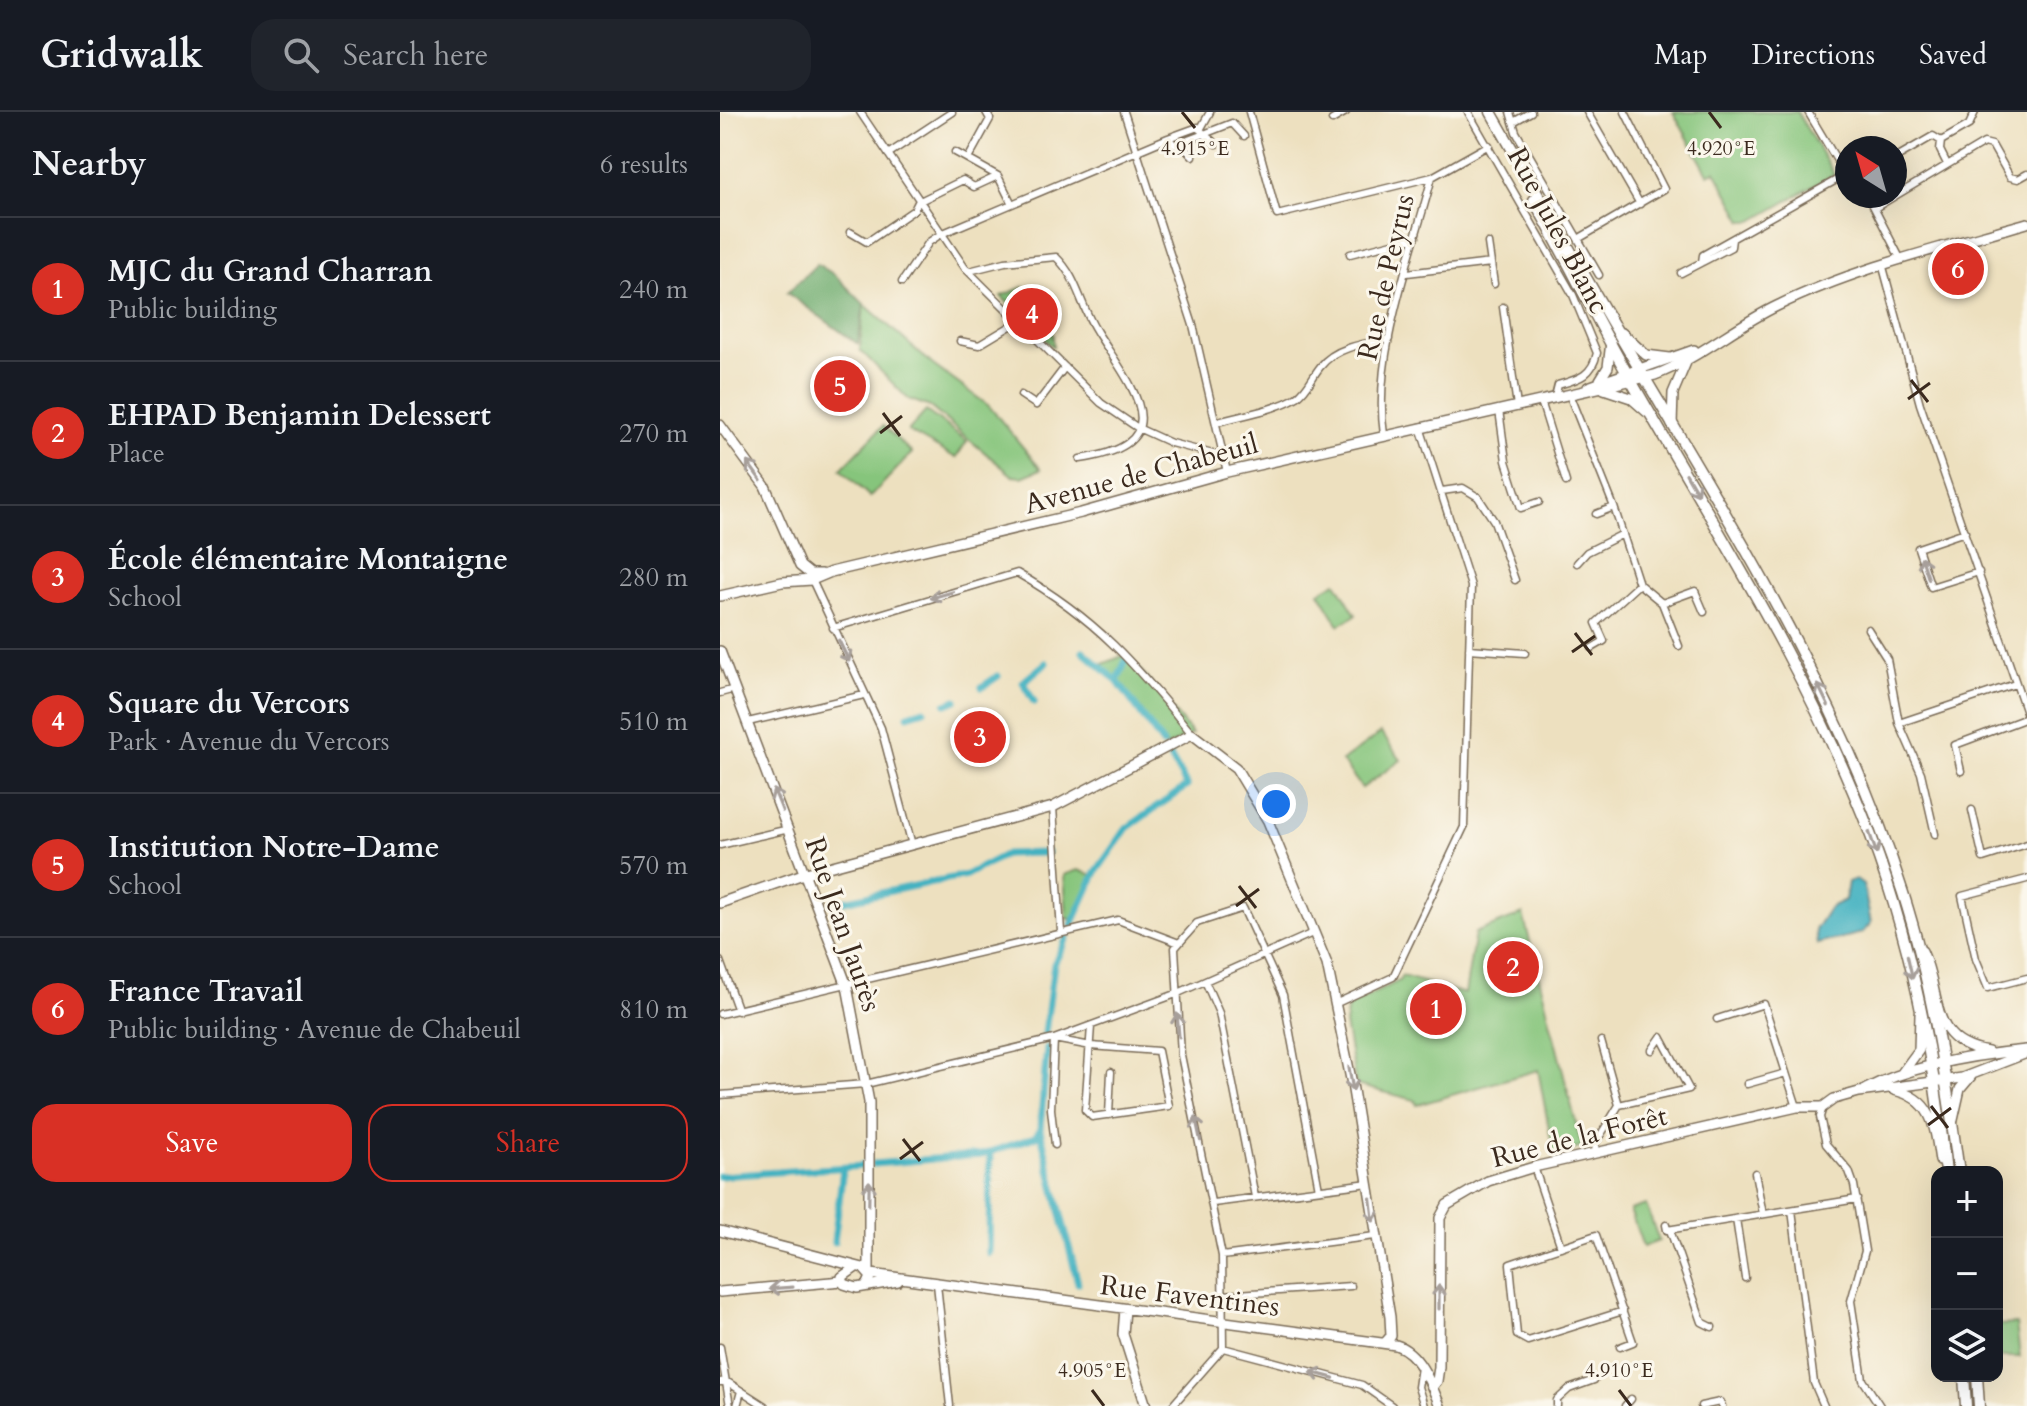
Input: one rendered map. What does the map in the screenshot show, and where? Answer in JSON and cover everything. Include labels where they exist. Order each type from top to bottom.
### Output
[{"type":"main road","points":[[1484,112],[1611,342],[1625,378],[1653,417],[1769,618],[1844,771],[1891,895],[1932,1068],[1943,1166]]},
{"type":"main road","points":[[1491,112],[1772,598],[1838,726],[1883,835],[1916,938],[1944,1065],[1958,1166]]},
{"type":"main road","points":[[1964,1382],[1966,1406]]},
{"type":"main road","points":[[1977,1382],[1979,1406]]},
{"type":"street","points":[[860,112],[918,202],[969,271],[1101,403],[1138,428],[1171,443],[1224,457]]},
{"type":"street","points":[[888,154],[952,112]]},
{"type":"street","points":[[968,159],[990,119],[986,112]]},
{"type":"street","points":[[1124,112],[1193,325],[1218,422],[1227,472]]},
{"type":"street","points":[[1202,132],[1210,112]]},
{"type":"street","points":[[1249,112],[1277,215],[1432,177],[1489,145]]},
{"type":"street","points":[[1332,120],[1346,112]]},
{"type":"street","name":"Rue Jules Blanc","points":[[1468,112],[1573,295],[1597,353],[1590,372],[1581,379],[1558,385],[1555,397]]},
{"type":"street","points":[[1510,112],[1516,132],[1599,275]]},
{"type":"street","points":[[1515,121],[1531,112]]},
{"type":"street","points":[[1587,112],[1640,204]]},
{"type":"street","points":[[1578,239],[1664,189],[1625,112]]},
{"type":"street","points":[[1808,112],[1835,156]]},
{"type":"street","points":[[1941,141],[1969,125],[1975,113]]},
{"type":"street","points":[[1168,138],[1175,145],[1202,132],[1232,123],[1244,136]]},
{"type":"street","points":[[902,282],[929,242],[941,234],[1198,127],[1216,144]]},
{"type":"street","points":[[1907,151],[1933,136],[1941,141]]},
{"type":"street","points":[[1941,141],[1940,150],[1947,164]]},
{"type":"street","points":[[1180,143],[1193,156]]},
{"type":"street","points":[[1907,189],[1989,143],[2010,177],[2018,179],[2027,174]]},
{"type":"street","points":[[955,152],[998,176],[1012,204]]},
{"type":"street","points":[[850,232],[867,242],[914,210],[918,202],[963,180],[974,187],[998,176]]},
{"type":"street","name":"Rue de Peyrus","points":[[1384,435],[1382,404],[1389,339],[1432,177]]},
{"type":"street","points":[[1681,273],[1702,262],[1703,255],[1835,180]]},
{"type":"street","points":[[1875,208],[1901,261]]},
{"type":"street","name":"Avenue de Chabeuil","points":[[720,596],[782,582],[812,580],[828,573],[1059,518],[1227,472],[1600,386],[1682,359],[1802,295],[2027,223]]},
{"type":"street","points":[[1350,254],[1416,237]]},
{"type":"street","points":[[1488,243],[1494,284]]},
{"type":"street","points":[[969,271],[1005,262],[1056,257],[1071,271],[1094,328],[1138,393],[1142,411],[1138,428],[1117,450],[1080,459]]},
{"type":"street","points":[[1407,273],[1491,263]]},
{"type":"street","points":[[1883,267],[1920,404],[2027,716],[1955,745],[1961,771]]},
{"type":"street","points":[[1503,307],[1517,406]]},
{"type":"street","points":[[960,341],[979,345],[1019,321]]},
{"type":"street","points":[[1615,325],[1646,355],[1682,359],[1673,393],[1672,425]]},
{"type":"street","points":[[1218,422],[1295,398],[1308,387],[1322,364],[1336,354],[1389,339]]},
{"type":"street","points":[[1600,386],[1608,367],[1611,342]]},
{"type":"street","points":[[1021,395],[1036,405],[1065,367]]},
{"type":"street","name":"Avenue de Chabeuil","points":[[1600,386],[1637,402],[1653,417]]},
{"type":"street","points":[[1571,394],[1614,507],[1639,584],[1662,603],[1679,646]]},
{"type":"street","points":[[1541,401],[1566,482]]},
{"type":"street","points":[[1499,410],[1506,461],[1521,508],[1539,502]]},
{"type":"street","points":[[720,425],[765,486],[798,562],[810,574],[828,573]]},
{"type":"street","points":[[1337,1003],[1393,977],[1464,827],[1471,586],[1420,427]]},
{"type":"street","points":[[1442,491],[1463,488],[1487,508],[1515,580]]},
{"type":"street","points":[[1596,514],[1614,507]]},
{"type":"street","points":[[1965,532],[1918,548],[1931,587],[1979,572]]},
{"type":"street","points":[[1577,563],[1587,552],[1623,534]]},
{"type":"street","points":[[782,582],[793,574],[798,562]]},
{"type":"street","points":[[833,628],[1017,573],[1059,597],[1127,654],[1192,734],[1236,768],[1271,828],[1315,932],[1337,1003],[1390,1317],[1391,1336],[1385,1343]]},
{"type":"street","points":[[812,580],[881,728],[912,845]]},
{"type":"street","points":[[1596,623],[1639,584]]},
{"type":"street","points":[[1662,603],[1695,591],[1704,612]]},
{"type":"street","points":[[1585,621],[1596,623]]},
{"type":"street","points":[[1592,648],[1604,641],[1596,623]]},
{"type":"street","points":[[1868,629],[1887,659],[1899,723],[1921,773],[1935,834]]},
{"type":"street","points":[[1469,649],[1525,653]]},
{"type":"street","name":"Rue Jean Jaurès","points":[[720,651],[847,986],[866,1084],[870,1272],[867,1286]]},
{"type":"street","points":[[1899,723],[2015,684]]},
{"type":"street","points":[[720,693],[735,689]]},
{"type":"street","points":[[748,722],[864,695]]},
{"type":"street","points":[[720,903],[806,873],[1053,807],[1192,734]]},
{"type":"street","points":[[1053,807],[1061,932]]},
{"type":"street","points":[[1972,810],[1983,858],[2027,844]]},
{"type":"street","points":[[720,845],[789,829]]},
{"type":"street","points":[[2027,879],[1962,896],[1976,959],[1988,988],[2027,978]]},
{"type":"street","points":[[1184,1406],[1175,1403],[1223,1348],[1222,1256],[1181,1055],[1176,994],[1175,948],[1197,923],[1243,908],[1283,995],[1319,1189]]},
{"type":"street","points":[[720,1014],[1118,920],[1179,943]]},
{"type":"street","points":[[720,1095],[866,1084],[1054,1039],[1176,994],[1315,932]]},
{"type":"street","name":"Rue de la Forêt","points":[[1916,938],[1928,963],[1946,1030],[1960,1045],[1992,1053]]},
{"type":"street","points":[[720,961],[738,1011]]},
{"type":"street","points":[[1205,981],[1219,1013],[1255,1197]]},
{"type":"street","points":[[1717,1019],[1764,1004],[1797,1107]]},
{"type":"street","points":[[1898,1076],[1910,1066],[1919,1050],[1920,1011]]},
{"type":"street","points":[[1054,1039],[1091,1046],[1158,1051],[1169,1106],[1092,1117],[1085,1110],[1091,1046],[1091,1026]]},
{"type":"street","points":[[1596,1153],[1595,1144],[1619,1105],[1689,1089],[1661,1037],[1652,1050]]},
{"type":"street","points":[[1054,1039],[1051,1109],[1055,1145]]},
{"type":"street","points":[[1601,1041],[1619,1105]]},
{"type":"street","name":"Rue de la Forêt","points":[[1432,1387],[1437,1381],[1439,1367],[1440,1218],[1447,1205],[1458,1197],[1488,1181],[1534,1167],[1797,1107],[1823,1107],[1834,1099],[1898,1076],[1992,1053],[2027,1052]]},
{"type":"street","name":"Rue de la Forêt","points":[[1859,1092],[1972,1075],[2027,1052]]},
{"type":"street","points":[[1109,1115],[1111,1072]]},
{"type":"street","points":[[1747,1084],[1786,1073]]},
{"type":"street","points":[[1952,1124],[1960,1089],[1972,1075]]},
{"type":"street","points":[[1887,1089],[1917,1099],[1929,1111],[1943,1166]]},
{"type":"street","points":[[1823,1107],[1820,1117],[1826,1144],[1849,1171],[1857,1199],[1865,1251],[1851,1301],[1863,1380],[1880,1406]]},
{"type":"street","points":[[1534,1167],[1561,1247]]},
{"type":"street","points":[[1755,1173],[1763,1214]]},
{"type":"street","points":[[1213,1203],[1369,1183]]},
{"type":"street","points":[[1712,1327],[1702,1322],[1668,1227],[1857,1199]]},
{"type":"street","points":[[1792,1210],[1820,1404]]},
{"type":"street","points":[[1736,1219],[1745,1278]]},
{"type":"street","points":[[720,1231],[856,1267]]},
{"type":"street","points":[[1620,1347],[1633,1342],[1623,1311],[1596,1235],[1510,1264],[1517,1335],[1528,1341],[1623,1311]]},
{"type":"street","points":[[1222,1256],[1375,1236]]},
{"type":"street","points":[[829,1261],[852,1288],[867,1286]]},
{"type":"street","points":[[720,1292],[829,1285],[856,1267]]},
{"type":"street","name":"Rue Faventines","points":[[856,1267],[901,1280],[1385,1343],[1406,1350]]},
{"type":"street","name":"Rue Faventines","points":[[867,1286],[901,1280]]},
{"type":"street","points":[[937,1284],[950,1406]]},
{"type":"street","points":[[1223,1295],[1351,1286]]},
{"type":"street","points":[[1125,1309],[1123,1334],[1146,1406]]},
{"type":"street","points":[[1390,1317],[1406,1350],[1421,1367],[1440,1406]]},
{"type":"street","points":[[720,1347],[723,1382],[730,1406]]},
{"type":"street","points":[[1223,1348],[1362,1385],[1392,1406]]},
{"type":"street","points":[[1421,1367],[1418,1387],[1424,1406]]},
{"type":"street","points":[[1557,1406],[1557,1400],[1569,1389],[1594,1380]]},
{"type":"street","points":[[723,1382],[765,1406]]},
{"type":"street","points":[[737,1406],[741,1391]]},
{"type":"street","points":[[1625,1406],[1631,1399]]},
{"type":"street","points":[[1701,1406],[1720,1402],[1722,1406]]},
{"type":"green space","points":[[1673,112],[1797,112],[1834,174],[1753,221],[1743,221],[1715,171],[1708,174]]},
{"type":"green space","points":[[817,264],[835,275],[864,304],[858,344],[787,293]]},
{"type":"green space","points":[[1024,287],[1046,314],[1052,330],[1053,347],[1001,296]]},
{"type":"green space","points":[[864,304],[933,365],[989,406],[1041,469],[1022,477],[1013,476],[930,407],[908,399],[860,350]]},
{"type":"green space","points":[[926,411],[967,441],[956,458],[908,431]]},
{"type":"green space","points":[[883,426],[912,453],[870,497],[841,469]]},
{"type":"green space","points":[[1336,582],[1356,615],[1339,625],[1319,592]]},
{"type":"green space","points":[[1127,654],[1192,734],[1167,747],[1117,681],[1098,666]]},
{"type":"green space","points":[[1381,733],[1401,760],[1362,788],[1342,761]]},
{"type":"green space","points":[[1078,870],[1093,875],[1072,920],[1067,918],[1064,875]]},
{"type":"green space","points":[[1523,914],[1582,1147],[1554,1156],[1538,1070],[1417,1105],[1415,1100],[1356,1085],[1345,1024],[1348,1006],[1399,981],[1402,976],[1465,994],[1475,933]]},
{"type":"green space","points":[[1646,1205],[1659,1241],[1643,1247],[1630,1210]]},
{"type":"green space","points":[[2016,1324],[2020,1357],[2003,1357],[2003,1325]]},
{"type":"water","points":[[1856,879],[1863,884],[1871,923],[1862,933],[1817,944],[1815,930],[1830,907],[1845,900],[1848,882]]},
{"type":"waterway","points":[[1083,651],[1117,681],[1163,744]]},
{"type":"waterway","points":[[1117,681],[1127,658]]},
{"type":"waterway","points":[[1034,702],[1023,682],[1046,663]]},
{"type":"waterway","points":[[982,687],[998,676]]},
{"type":"waterway","points":[[946,704],[956,700]]},
{"type":"waterway","points":[[908,715],[924,710]]},
{"type":"waterway","points":[[1072,925],[1096,872],[1127,828],[1187,786],[1167,751]]},
{"type":"waterway","points":[[844,901],[966,875],[1006,854],[1047,853]]},
{"type":"waterway","points":[[1045,1033],[1054,964],[1067,938]]},
{"type":"waterway","points":[[874,1164],[981,1155],[1035,1137],[1040,1130],[1047,1048]]},
{"type":"waterway","points":[[1040,1130],[1078,1283]]},
{"type":"waterway","points":[[989,1253],[990,1153]]},
{"type":"waterway","points":[[720,1176],[863,1166]]},
{"type":"waterway","points":[[834,1242],[843,1168]]},
{"type":"place","name":"France Travail","points":[[1958,269]]},
{"type":"place","name":"Square du Vercors","points":[[1032,314]]},
{"type":"place","name":"Institution Notre-Dame","points":[[840,386]]},
{"type":"place","name":"École élémentaire Montaigne","points":[[980,737]]},
{"type":"place","name":"EHPAD Benjamin Delessert","points":[[1513,967]]},
{"type":"place","name":"MJC du Grand Charran","points":[[1436,1009]]}]
